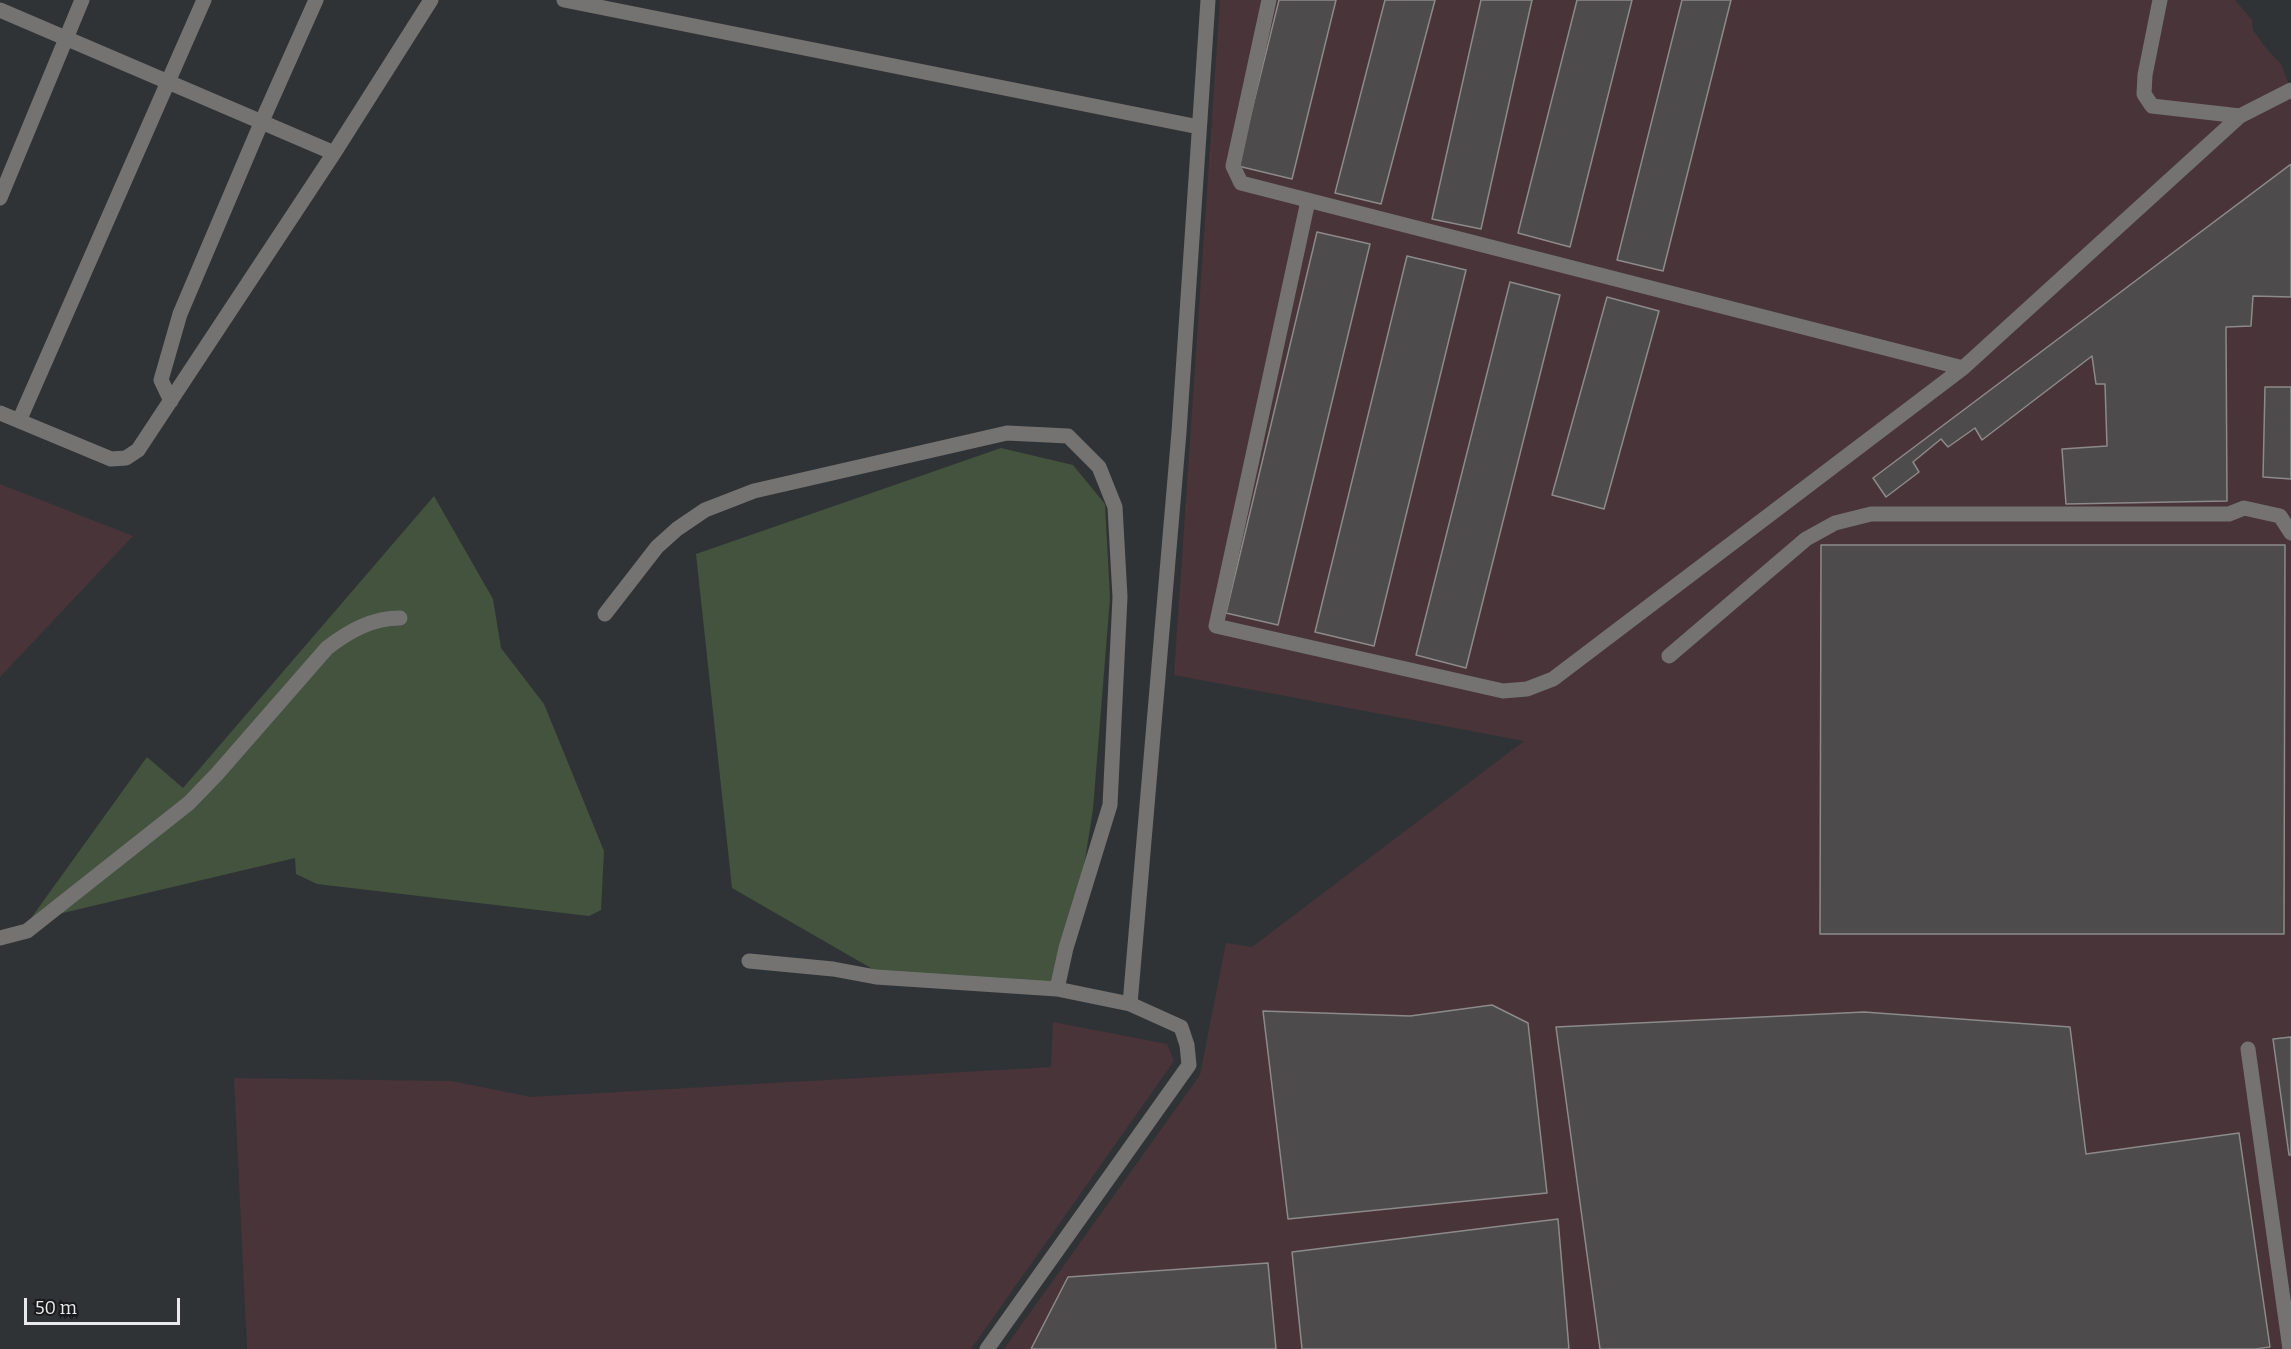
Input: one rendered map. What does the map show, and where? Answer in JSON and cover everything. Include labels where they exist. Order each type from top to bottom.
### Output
[{"type":"street","points":[[0,198],[82,0]]},
{"type":"street","points":[[19,421],[204,0]]},
{"type":"street","points":[[171,400],[161,380],[180,314],[316,0]]},
{"type":"street","points":[[0,413],[111,459],[126,458],[138,450],[432,0]]},
{"type":"street","points":[[564,0],[1199,127]]},
{"type":"street","points":[[1130,1004],[1179,432],[1208,0]]},
{"type":"street","points":[[1269,0],[1233,166],[1241,183],[1963,368]]},
{"type":"street","points":[[2160,0],[2145,75],[2144,94],[2152,106],[2240,116]]},
{"type":"street","points":[[0,10],[334,153]]},
{"type":"street","points":[[1308,201],[1216,626],[1503,691],[1527,689],[1553,679],[1963,368],[2240,116],[2291,90]]},
{"type":"street","points":[[605,614],[657,547],[677,528],[705,510],[745,494],[1007,433],[1068,436],[1099,467],[1115,507],[1120,597],[1110,805],[1065,948],[1057,989]]},
{"type":"street","points":[[1669,656],[1806,539],[1835,523],[1871,514],[2229,514],[2244,508],[2280,516],[2291,533]]},
{"type":"street","points":[[0,938],[27,931],[189,803],[218,774],[327,648],[347,633],[383,618],[400,618]]},
{"type":"street","points":[[749,961],[832,969],[876,977],[1057,989],[1130,1004],[1181,1027],[1187,1045],[1189,1065],[987,1349]]},
{"type":"street","points":[[2248,1049],[2289,1349]]},
{"type":"shaded area","points":[[1220,0],[2235,0],[2252,20],[2253,30],[2281,64],[2291,90],[2291,1349],[1004,1349],[1200,1075],[1226,943],[1252,947],[1524,741],[1174,675]]},
{"type":"shaded area","points":[[0,484],[133,536],[0,677]]},
{"type":"shaded area","points":[[1053,1022],[1167,1044],[1174,1061],[971,1349],[247,1349],[234,1078],[451,1081],[531,1097],[1051,1067]]},
{"type":"green space","points":[[1001,448],[1073,465],[1105,504],[1110,598],[1093,809],[1065,987],[883,975],[732,888],[696,554]]},
{"type":"green space","points":[[434,496],[493,599],[501,648],[544,704],[604,851],[601,910],[589,916],[317,884],[296,874],[295,858],[29,921],[147,757],[183,788]]},
{"type":"building","points":[[1279,0],[1336,0],[1292,179],[1238,166]]},
{"type":"building","points":[[1385,0],[1435,0],[1381,204],[1335,193]]},
{"type":"building","points":[[1481,0],[1532,0],[1481,229],[1432,219]]},
{"type":"building","points":[[1577,0],[1632,0],[1570,247],[1518,233]]},
{"type":"building","points":[[1682,0],[1731,0],[1663,271],[1617,260]]},
{"type":"building","points":[[2291,164],[2291,297],[2253,296],[2251,326],[2226,327],[2227,501],[2066,504],[2062,449],[2107,446],[2105,384],[2096,384],[2092,356],[1982,440],[1975,428],[1948,447],[1941,439],[1913,462],[1919,472],[1886,497],[1873,478]]},
{"type":"building","points":[[1317,232],[1370,244],[1278,625],[1226,613]]},
{"type":"building","points":[[1407,256],[1466,270],[1374,646],[1315,632]]},
{"type":"building","points":[[1510,282],[1560,295],[1466,668],[1416,655]]},
{"type":"building","points":[[1607,297],[1659,311],[1604,509],[1552,495]]},
{"type":"building","points":[[2265,387],[2291,387],[2291,479],[2263,477]]},
{"type":"building","points":[[1821,545],[2285,545],[2284,934],[1820,934]]},
{"type":"building","points":[[1492,1005],[1528,1023],[1547,1193],[1288,1219],[1263,1011],[1410,1016]]},
{"type":"building","points":[[1864,1012],[2070,1027],[2086,1154],[2239,1133],[2270,1347],[2256,1349],[1600,1349],[1556,1027]]},
{"type":"building","points":[[2291,1037],[2291,1155],[2289,1155],[2273,1039]]},
{"type":"building","points":[[1558,1219],[1569,1349],[1302,1349],[1292,1252]]},
{"type":"building","points":[[1268,1263],[1276,1349],[1031,1349],[1068,1277]]}]
